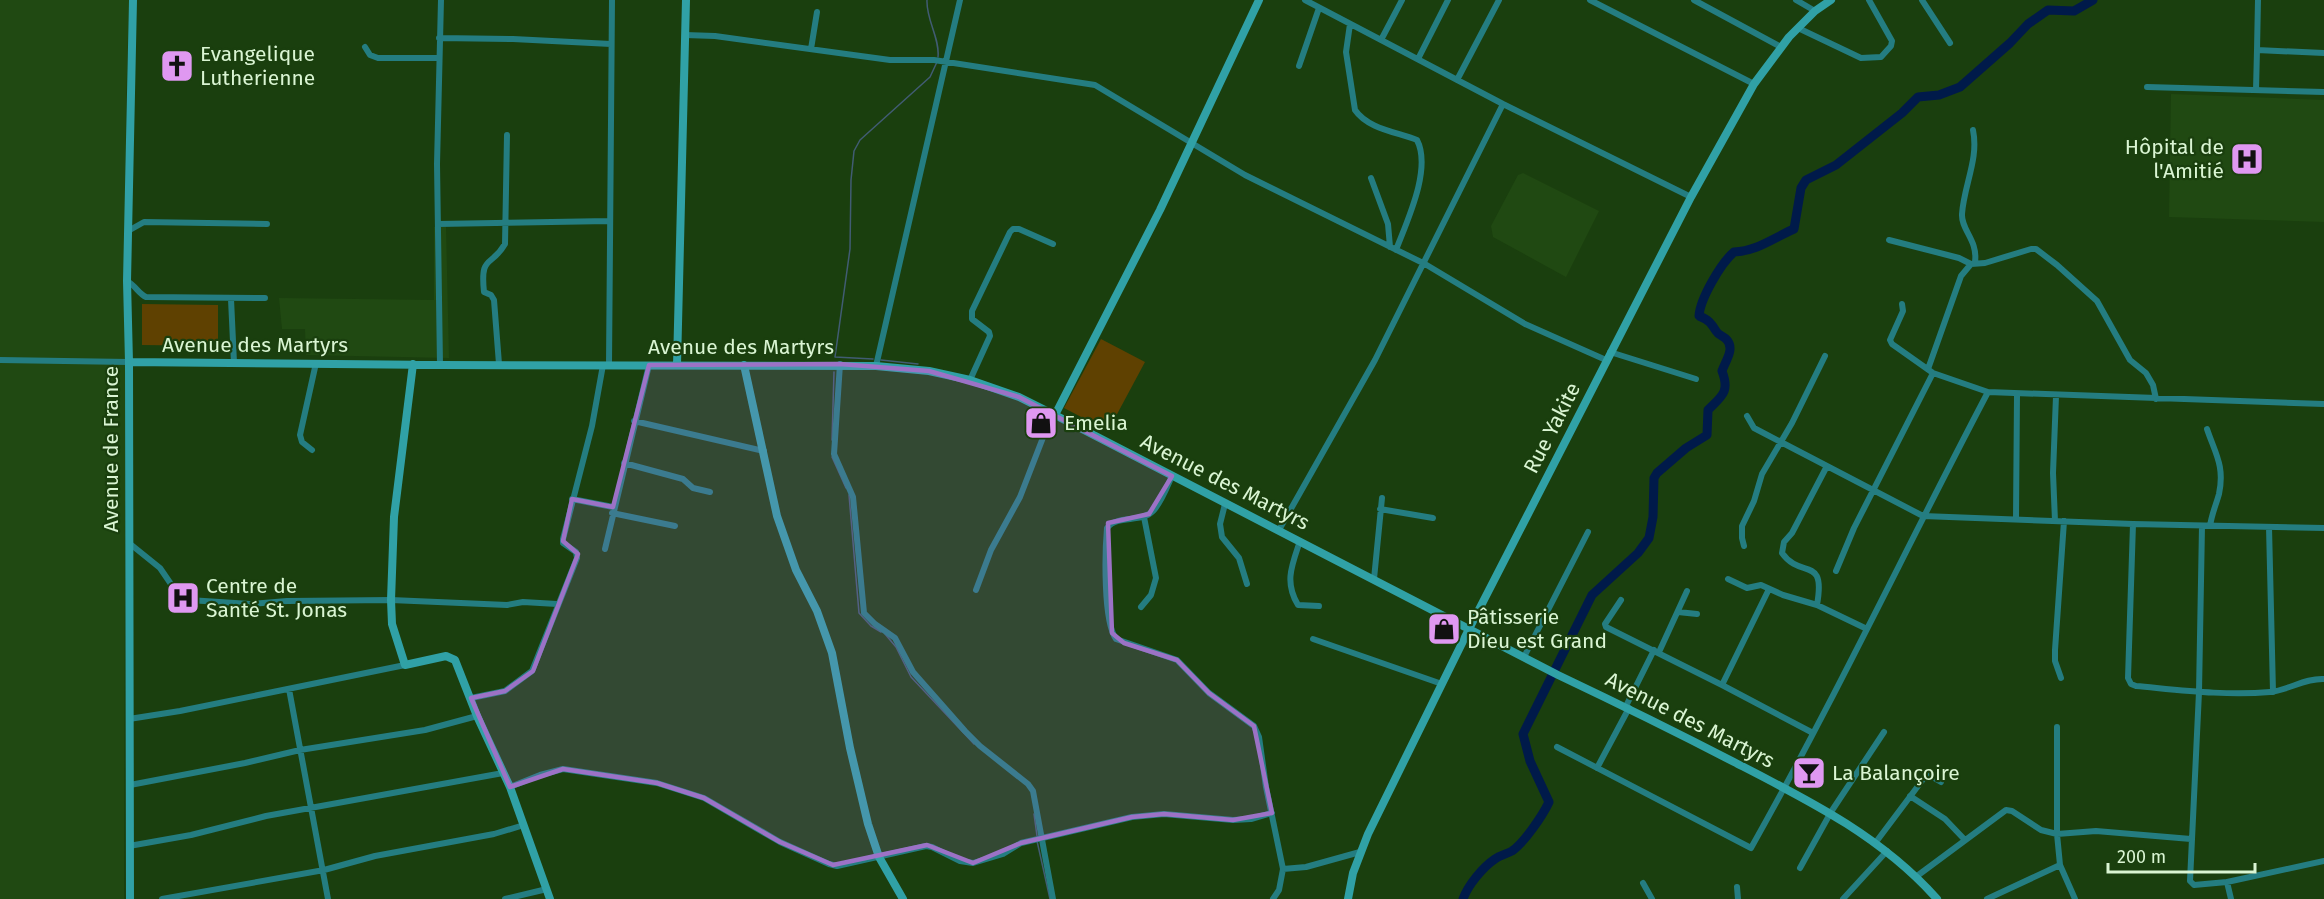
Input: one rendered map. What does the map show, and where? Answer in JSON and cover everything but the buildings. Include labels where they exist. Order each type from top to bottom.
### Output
[{"type":"main road","name":"Avenue de France","points":[[130,899],[127,281],[133,0]]},
{"type":"main road","points":[[677,365],[686,0]]},
{"type":"main road","points":[[1055,415],[1160,210],[1259,0]]},
{"type":"main road","name":"Rue Yakite","points":[[1348,899],[1360,852],[1442,684],[1691,197],[1754,84],[1798,27],[1831,0]]},
{"type":"main road","name":"Avenue des Martyrs","points":[[129,362],[440,365],[840,364],[929,371],[970,380],[1019,398],[1055,415],[1548,670],[1627,707],[1831,812],[1887,851],[1917,876],[1937,899]]},
{"type":"main road","points":[[413,364],[394,517],[392,624],[405,665],[451,657],[458,666],[477,716],[510,787],[550,899]]},
{"type":"main road","points":[[744,365],[778,522],[796,570],[817,611],[832,653],[857,779],[879,857],[903,899]]},
{"type":"street","points":[[440,365],[438,224],[441,0]]},
{"type":"street","points":[[471,698],[505,691],[532,671],[539,659],[557,604],[577,558],[576,552],[563,541],[606,365],[612,0]]},
{"type":"street","points":[[876,366],[944,61],[960,0]]},
{"type":"street","points":[[1305,0],[1503,104],[1691,197]]},
{"type":"street","points":[[1381,40],[1402,0]]},
{"type":"street","points":[[1418,59],[1448,0]]},
{"type":"street","points":[[1457,80],[1499,0]]},
{"type":"street","points":[[1590,0],[1754,84]]},
{"type":"street","points":[[1694,0],[1781,47]]},
{"type":"street","points":[[1796,0],[1815,11]]},
{"type":"street","points":[[1798,27],[1861,58],[1881,57],[1888,50],[1892,40],[1869,0]]},
{"type":"street","points":[[1922,0],[1950,43]]},
{"type":"street","points":[[2256,90],[2258,0]]},
{"type":"street","points":[[1299,66],[1308,34],[1319,8]]},
{"type":"street","points":[[811,49],[817,12]]},
{"type":"street","points":[[1350,24],[1346,52],[1355,110],[1360,117],[1417,140],[1421,149],[1422,167],[1419,186],[1393,248]]},
{"type":"street","points":[[686,35],[715,36],[890,60],[944,61],[1095,85],[1245,175],[1425,264],[1525,324],[1608,356],[1696,379]]},
{"type":"street","points":[[439,38],[513,39],[611,45]]},
{"type":"street","points":[[365,47],[370,55],[378,58],[439,58]]},
{"type":"street","points":[[2257,50],[2324,53]]},
{"type":"street","points":[[2146,87],[2324,92]]},
{"type":"street","points":[[1279,530],[1376,360],[1503,104]]},
{"type":"street","points":[[1836,571],[1931,371],[1961,276],[1973,263],[1977,251],[1962,214],[1974,162],[1976,142],[1973,130]]},
{"type":"street","points":[[500,364],[493,297],[484,292],[483,268],[504,247],[507,135]]},
{"type":"street","points":[[1371,178],[1388,224],[1393,248]]},
{"type":"street","points":[[438,224],[609,220]]},
{"type":"street","points":[[128,231],[144,222],[267,224]]},
{"type":"street","points":[[970,380],[990,336],[989,332],[972,319],[972,311],[1010,232],[1018,229],[1053,244]]},
{"type":"street","points":[[1889,240],[1973,263],[1985,263],[2031,249],[2043,255],[2097,301],[2130,360],[2146,373],[2153,385],[2156,399]]},
{"type":"street","points":[[127,281],[136,286],[146,297],[265,298]]},
{"type":"street","points":[[231,299],[234,363]]},
{"type":"street","points":[[1902,304],[1903,311],[1890,340],[1892,344],[1931,371],[1966,386],[1988,392],[2017,395],[2324,404]]},
{"type":"street","points":[[1744,546],[1742,526],[1754,501],[1762,474],[1825,356]]},
{"type":"street","points":[[0,360],[129,362]]},
{"type":"street","points":[[312,450],[302,441],[300,435],[316,363]]},
{"type":"street","points":[[840,364],[834,454],[853,497],[864,613],[895,638],[914,672],[965,731],[980,746],[1028,784],[1035,796],[1038,840],[1053,899]]},
{"type":"street","points":[[604,549],[649,365]]},
{"type":"street","points":[[1557,747],[1750,848],[1785,788],[1988,392]]},
{"type":"street","points":[[2016,519],[2017,395]]},
{"type":"street","points":[[2055,521],[2053,473],[2056,396]]},
{"type":"street","points":[[976,590],[991,550],[1020,497],[1044,435],[1055,415]]},
{"type":"street","points":[[1747,416],[1754,428],[1923,516],[2324,528]]},
{"type":"street","points":[[634,421],[764,451]]},
{"type":"street","points":[[2207,429],[2220,458],[2221,476],[2219,495],[2212,512],[2210,526]]},
{"type":"street","points":[[624,463],[683,479],[693,488],[710,492]]},
{"type":"street","points":[[1817,604],[1821,585],[1815,573],[1788,561],[1782,552],[1784,542],[1827,466]]},
{"type":"street","points":[[1172,476],[1155,510],[1143,517],[1113,522],[1107,528],[1106,582],[1112,633],[1116,639],[1124,643],[1177,660],[1209,693],[1254,726],[1259,737],[1283,870],[1279,890],[1273,899]]},
{"type":"street","points":[[1374,579],[1382,498]]},
{"type":"street","points":[[572,499],[675,526]]},
{"type":"street","points":[[1225,504],[1220,524],[1222,537],[1239,558],[1247,584]]},
{"type":"street","points":[[1380,509],[1433,518]]},
{"type":"street","points":[[1142,607],[1152,595],[1156,578],[1143,517]]},
{"type":"street","points":[[2061,678],[2055,661],[2055,650],[2064,521]]},
{"type":"street","points":[[2133,524],[2128,678],[2131,684],[2136,687],[2199,692],[2273,692],[2309,680],[2324,679]]},
{"type":"street","points":[[2202,526],[2199,692],[2190,881],[2194,885],[2227,882],[2324,861]]},
{"type":"street","points":[[2270,527],[2273,692]]},
{"type":"street","points":[[1524,657],[1588,532]]},
{"type":"street","points":[[1300,541],[1289,574],[1292,591],[1298,605],[1318,606]]},
{"type":"street","points":[[129,543],[160,568],[173,587],[189,600],[250,604],[287,601],[391,600],[557,604]]},
{"type":"street","points":[[1728,579],[1747,588],[1758,584],[1783,595],[1817,604],[1867,629]]},
{"type":"street","points":[[1722,685],[1769,589]]},
{"type":"street","points":[[1597,768],[1687,591]]},
{"type":"street","points":[[1621,600],[1605,624],[1606,627],[1657,651],[1813,733]]},
{"type":"street","points":[[1678,612],[1696,614]]},
{"type":"street","points":[[1313,639],[1442,684]]},
{"type":"street","points":[[129,719],[405,665]]},
{"type":"street","points":[[289,689],[328,899]]},
{"type":"street","points":[[130,785],[300,750],[425,729],[477,716]]},
{"type":"street","points":[[2057,726],[2057,834],[2060,866],[2075,899]]},
{"type":"street","points":[[1800,868],[1831,812],[1884,732]]},
{"type":"street","points":[[510,787],[563,769],[657,783],[704,798],[780,842],[837,866],[929,846],[960,861],[973,863],[1003,854],[1021,843],[1132,817],[1164,814],[1233,820],[1251,819],[1272,813]]},
{"type":"street","points":[[129,846],[191,835],[266,816],[311,810],[503,773]]},
{"type":"street","points":[[1876,842],[1927,774],[1941,782]]},
{"type":"street","points":[[1910,796],[1945,819],[1965,840]]},
{"type":"street","points":[[1917,876],[2006,810],[2012,811],[2041,830],[2057,834],[2096,831],[2191,839]]},
{"type":"street","points":[[162,899],[324,870],[379,855],[494,834],[524,825]]},
{"type":"street","points":[[1843,899],[1887,851]]},
{"type":"street","points":[[1283,870],[1306,867],[1360,852]]},
{"type":"street","points":[[1987,899],[2060,866]]},
{"type":"street","points":[[2227,882],[2231,899]]},
{"type":"street","points":[[1643,883],[1652,899]]},
{"type":"street","points":[[1737,887],[1738,899]]},
{"type":"street","points":[[505,899],[547,889]]},
{"type":"highlighted area","points":[[840,364],[929,371],[1019,397],[1172,476],[1149,514],[1108,523],[1112,633],[1124,643],[1177,660],[1209,693],[1254,726],[1272,813],[1233,820],[1164,814],[1132,817],[1021,843],[973,863],[927,845],[833,865],[780,842],[704,798],[657,783],[563,769],[510,787],[471,698],[505,691],[533,671],[578,554],[563,541],[572,499],[613,507],[649,365]]},
{"type":"shaded area","points":[[0,0],[129,0],[126,108],[124,899],[0,899]]},
{"type":"shaded area","name":"Hôpital de l'Amitié","points":[[2171,94],[2324,100],[2324,222],[2169,217]]},
{"type":"shaded area","points":[[1523,173],[1599,211],[1566,277],[1493,237],[1491,226],[1518,175]]},
{"type":"shaded area","points":[[434,227],[446,227],[449,358],[306,355],[305,329],[282,329],[279,298],[434,300]]},
{"type":"shaded area","points":[[142,304],[218,305],[218,346],[142,345]]},
{"type":"shaded area","points":[[1101,339],[1145,362],[1108,431],[1064,408]]},
{"type":"waterway","points":[[927,0],[938,57]]},
{"type":"waterway","points":[[1463,899],[1481,871],[1490,862],[1517,847],[1546,808],[1549,802],[1530,761],[1523,734],[1592,595],[1638,553],[1649,538],[1653,517],[1654,478],[1657,473],[1686,448],[1707,435],[1708,410],[1721,397],[1725,389],[1722,371],[1729,356],[1730,347],[1727,340],[1717,333],[1709,322],[1699,316],[1707,291],[1723,264],[1734,252],[1758,247],[1794,229],[1801,188],[1806,180],[1836,165],[1902,113],[1918,97],[1939,95],[1960,87],[2028,24],[2048,10],[2074,11],[2093,0]]},
{"type":"waterway","points":[[873,359],[835,357],[850,249],[851,180],[854,151],[860,140],[930,77],[937,62]]},
{"type":"waterway","points":[[881,360],[918,364]]},
{"type":"waterway","points":[[832,440],[834,372]]},
{"type":"waterway","points":[[832,457],[846,488]]},
{"type":"waterway","points":[[849,495],[859,613],[871,626],[881,632]]},
{"type":"waterway","points":[[885,634],[896,647],[911,677],[974,744]]},
{"type":"waterway","points":[[1034,814],[1037,836]]},
{"type":"waterway","points":[[1037,841],[1050,899]]},
{"type":"place","name":"Evangelique Lutherienne","points":[[177,66]]},
{"type":"place","name":"Hôpital de l'Amitié","points":[[2247,159]]},
{"type":"place","name":"Emelia","points":[[1041,423]]},
{"type":"place","name":"Centre de Santé St. Jonas","points":[[183,598]]},
{"type":"place","name":"Pâtisserie Dieu est Grand","points":[[1444,629]]},
{"type":"place","name":"La Balançoire","points":[[1809,773]]}]
